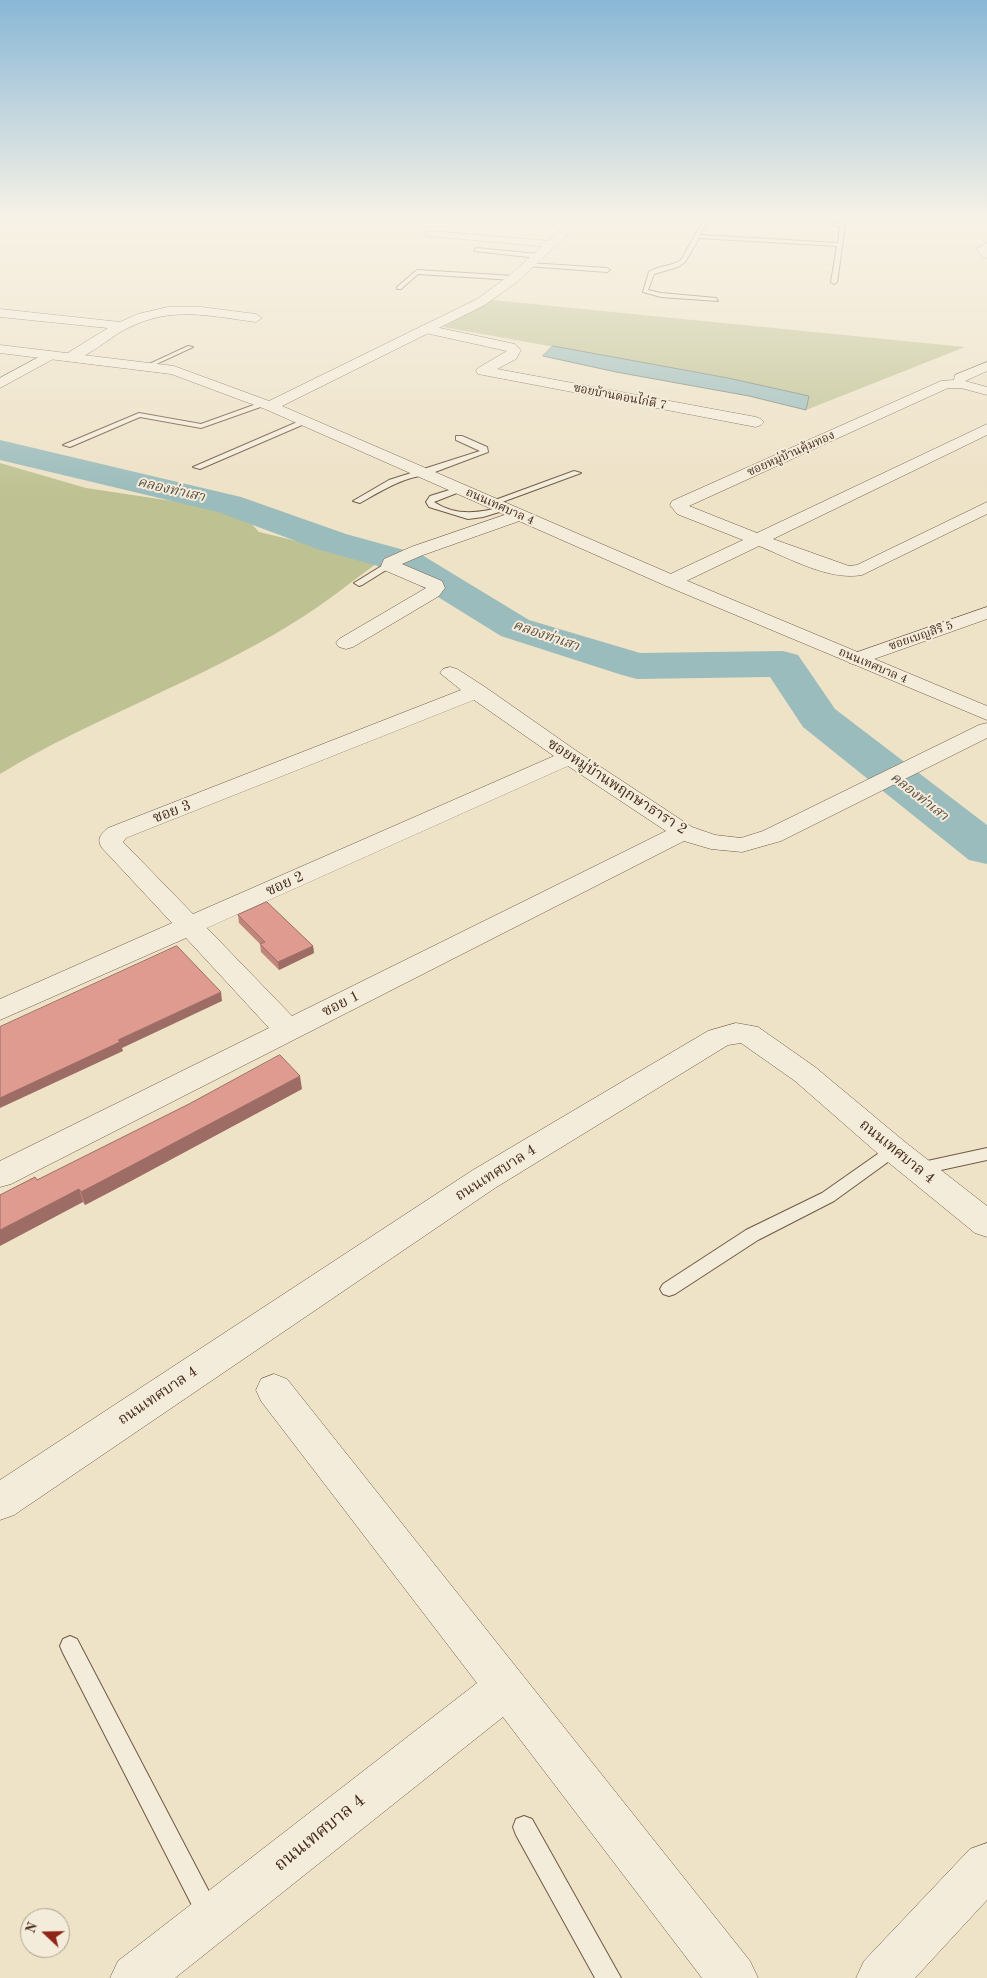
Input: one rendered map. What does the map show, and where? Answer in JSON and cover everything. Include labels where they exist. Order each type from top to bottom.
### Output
[{"type":"street","points":[[268,405],[469,308]]},
{"type":"street","points":[[71,357],[122,326],[152,314],[167,311],[192,311],[256,318]]},
{"type":"street","points":[[0,313],[122,326]]},
{"type":"street","points":[[426,330],[510,347],[514,350],[511,356],[483,371]]},
{"type":"street","name":"ถนนเทศบาล 4","points":[[0,349],[174,370],[268,405],[671,582],[987,714]]},
{"type":"street","points":[[0,384],[50,355]]},
{"type":"street","points":[[960,378],[987,366]]},
{"type":"street","name":"ซอยบ้านดอนไก่ดี 7","points":[[469,368],[756,422]]},
{"type":"street","name":"ซอยหมู่บ้านคุ้มทอง","points":[[987,391],[961,384],[946,384],[678,505],[683,510],[837,570],[849,572],[862,570],[987,507]]},
{"type":"street","points":[[671,582],[987,429]]},
{"type":"street","points":[[391,563],[505,509]]},
{"type":"street","points":[[346,643],[436,588],[435,585],[391,563]]},
{"type":"street","name":"ซอยเบญสิริ 5","points":[[856,659],[987,613]]},
{"type":"street","name":"ซอยหมู่บ้านพฤกษาธารา 2","points":[[450,673],[570,757],[683,832],[711,842],[742,845],[772,836],[987,730]]},
{"type":"street","name":"ซอย 3","points":[[288,1030],[188,927],[111,843],[111,838],[117,833],[478,691]]},
{"type":"street","name":"ซอย 2","points":[[0,1010],[570,757]]},
{"type":"street","name":"ซอย 1","points":[[0,1175],[683,832]]},
{"type":"street","name":"ถนนเทศบาล 4","points":[[0,1502],[484,1179],[718,1038],[736,1033],[748,1034],[805,1074],[905,1159],[987,1224]]},
{"type":"street","points":[[274,1390],[733,1978]]},
{"type":"street","name":"ถนนเทศบาล 4","points":[[135,1978],[212,1920],[385,1781],[506,1688]]},
{"type":"street","points":[[881,1978],[987,1866]]},
{"type":"lane","points":[[148,366],[190,347]]},
{"type":"lane","points":[[67,445],[140,415],[201,426],[268,405]]},
{"type":"lane","points":[[197,467],[305,422]]},
{"type":"lane","points":[[357,501],[392,482],[484,452],[484,450],[459,438]]},
{"type":"lane","points":[[459,489],[433,498],[430,502],[432,505],[462,516],[484,516],[505,509],[577,473]]},
{"type":"lane","points":[[359,583],[391,563]]},
{"type":"lane","points":[[669,1289],[752,1235],[905,1159],[987,1154]]},
{"type":"lane","points":[[70,1646],[212,1920]]},
{"type":"lane","points":[[524,1827],[609,1978]]},
{"type":"green space","points":[[477,308],[576,308],[965,347],[806,410],[809,396],[728,378],[443,327]]},
{"type":"green space","points":[[0,463],[86,488],[199,505],[247,519],[259,532],[380,561],[315,609],[258,644],[72,735],[0,774]]},
{"type":"water","points":[[553,346],[728,378],[809,396],[806,410],[749,396],[616,372],[543,356]]},
{"type":"building","points":[[267,902],[313,946],[278,962],[260,944],[265,942],[238,915]]},
{"type":"building","points":[[177,946],[221,992],[0,1098],[0,1027]]},
{"type":"building","points":[[280,1055],[300,1076],[81,1192],[79,1189],[0,1230],[0,1195],[35,1177],[37,1180],[189,1104]]},
{"type":"waterway","name":"คลองท่าเสา","points":[[0,450],[229,504],[333,542],[409,563],[515,628],[637,666],[783,664],[819,718],[987,849]]}]
